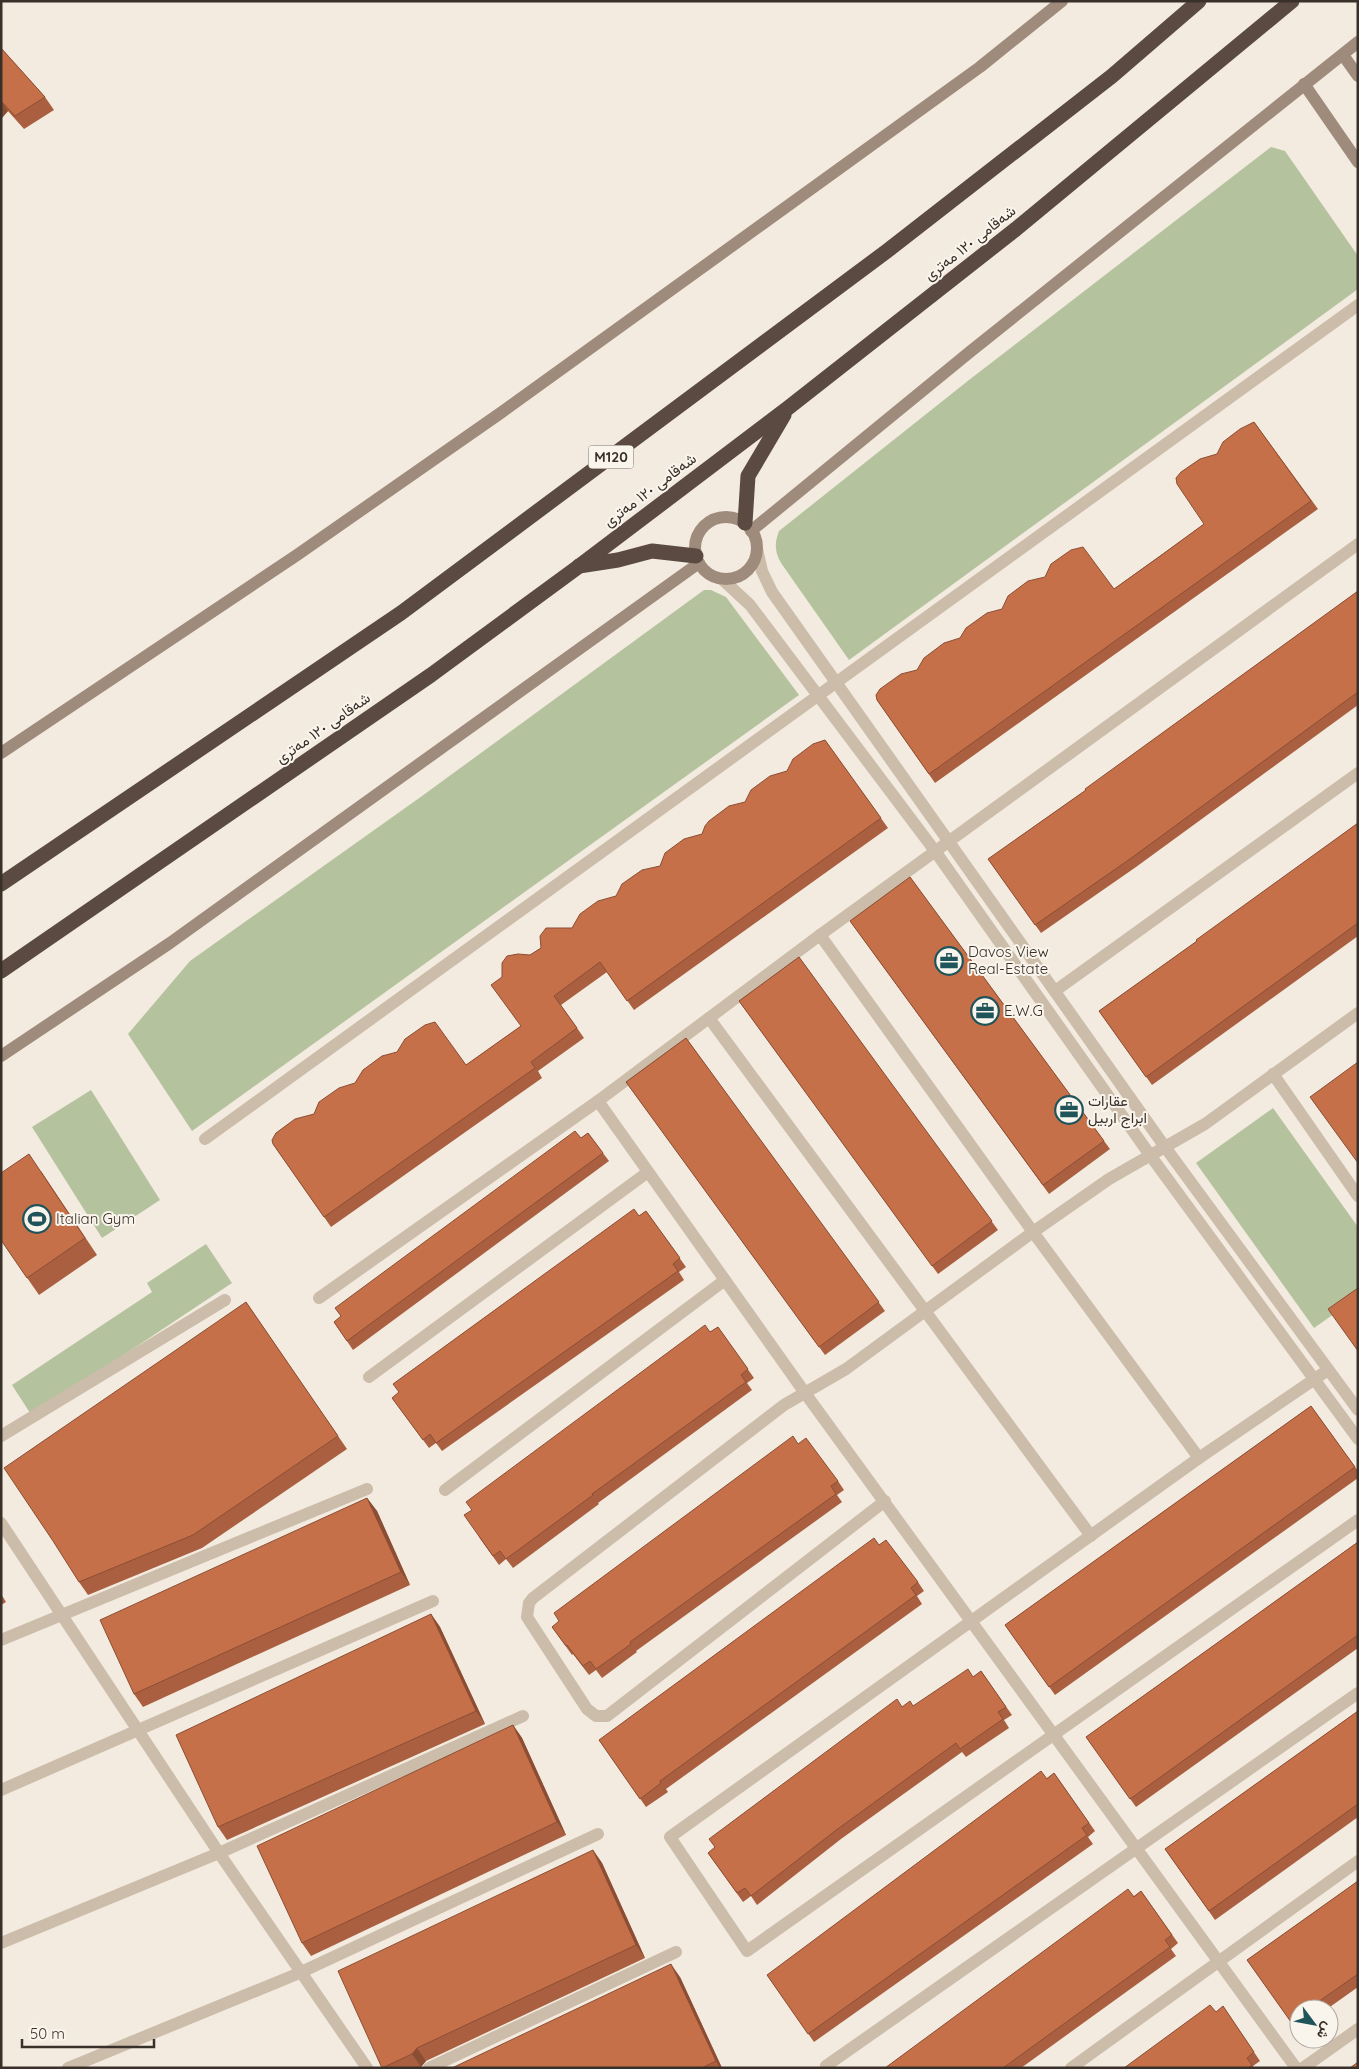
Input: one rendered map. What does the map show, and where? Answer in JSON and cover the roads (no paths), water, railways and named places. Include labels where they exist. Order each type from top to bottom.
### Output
[{"type":"highway","name":"M120","points":[[1,884],[409,607],[887,251],[1112,76],[1199,1]]},
{"type":"highway","name":"شەقامی ١٢٠ مەتری","points":[[1,971],[423,680],[578,567],[788,408],[1016,229],[1292,1]]},
{"type":"highway","points":[[748,527],[748,476],[788,408]]},
{"type":"highway","points":[[578,567],[652,552],[698,560]]},
{"type":"highway","points":[[1,877],[38,859]]},
{"type":"street","points":[[1,753],[297,555],[502,412],[973,73],[1062,1]]},
{"type":"street","points":[[748,527],[1358,42]]},
{"type":"street","points":[[1343,55],[1358,76]]},
{"type":"street","points":[[1304,84],[1358,162]]},
{"type":"street","points":[[206,1138],[1358,305]]},
{"type":"street","points":[[757,549],[750,567],[743,574],[733,578],[722,579],[712,576],[703,569],[698,560],[696,539],[701,529],[717,518],[727,517],[736,519],[748,527],[756,539],[762,571],[769,587],[1165,1146],[1358,1410]]},
{"type":"street","points":[[319,1298],[598,1101],[820,934],[1358,544]]},
{"type":"street","points":[[1,1056],[170,943],[698,560]]},
{"type":"street","points":[[722,579],[750,605],[935,851],[1150,1155],[1358,1439]]},
{"type":"street","points":[[1055,991],[1358,773]]},
{"type":"street","points":[[820,934],[1033,1232],[1199,1458]]},
{"type":"street","points":[[885,1502],[607,1716],[596,1716],[587,1709],[529,1623],[527,1617],[529,1603],[766,1418],[805,1392],[846,1369],[1033,1232],[1109,1179],[1165,1146],[1182,1139],[1205,1124],[1358,1013]]},
{"type":"street","points":[[709,1018],[1091,1536]]},
{"type":"street","points":[[1273,1074],[1358,1196]]},
{"type":"street","points":[[598,1101],[805,1392],[973,1620],[1296,2068]]},
{"type":"street","points":[[369,1377],[648,1172]]},
{"type":"street","points":[[445,1490],[725,1280]]},
{"type":"street","points":[[1,1436],[225,1300]]},
{"type":"street","points":[[1328,1370],[1199,1458],[670,1837],[747,1951],[1358,1520]]},
{"type":"street","points":[[1,1640],[367,1489]]},
{"type":"street","points":[[1,1523],[220,1853],[367,2068]]},
{"type":"street","points":[[1,1790],[433,1601]]},
{"type":"street","points":[[827,2068],[826,2066],[1358,1693]]},
{"type":"street","points":[[1,1943],[220,1853],[523,1716]]},
{"type":"street","points":[[68,2068],[302,1972],[598,1834]]},
{"type":"street","points":[[1070,2068],[1358,1861]]},
{"type":"street","points":[[429,2068],[676,1952]]},
{"type":"street","points":[[1303,2068],[1358,2029]]},
{"type":"place","name":"Davos View Real-Estate","points":[[949,961]]},
{"type":"place","name":"E.W.G","points":[[985,1011]]},
{"type":"place","name":"عقارات ابراج اربیل","points":[[1069,1110]]},
{"type":"place","name":"Italian Gym","points":[[37,1219]]}]
